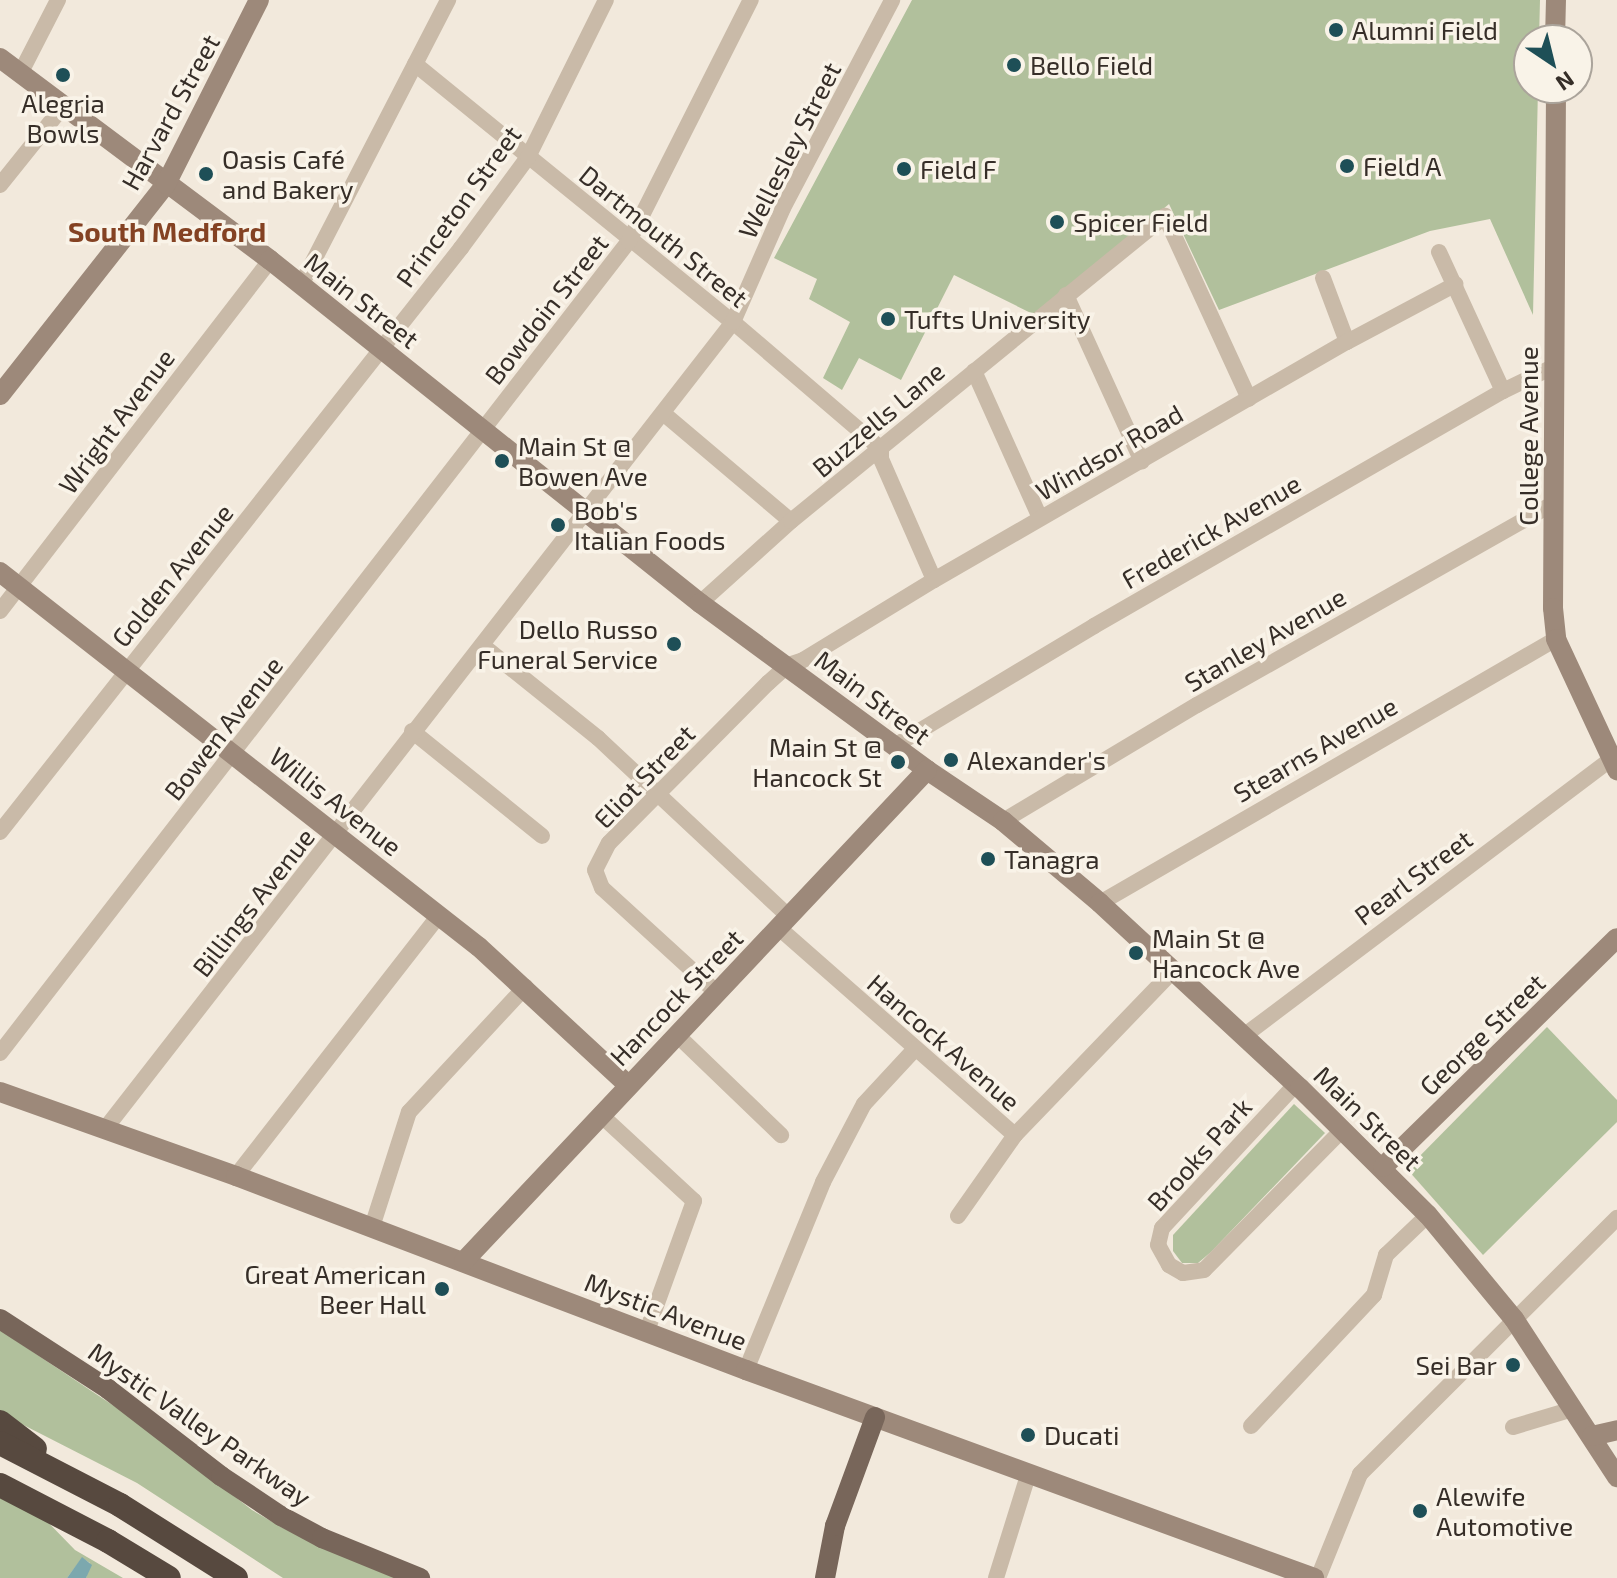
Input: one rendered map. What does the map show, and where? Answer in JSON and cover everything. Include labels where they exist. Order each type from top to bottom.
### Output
[{"type":"highway","points":[[0,1422],[67,1476]]},
{"type":"highway","points":[[0,1443],[67,1476],[161,1529],[236,1578]]},
{"type":"highway","points":[[0,1485],[108,1541],[169,1578]]},
{"type":"main road","name":"Harvard Street","points":[[0,395],[166,184],[259,0]]},
{"type":"main road","points":[[1555,24],[1556,0]]},
{"type":"main road","name":"Main Street","points":[[0,58],[270,260],[700,603],[927,770],[1003,821],[1100,903],[1245,1035],[1383,1167],[1428,1215],[1514,1319],[1617,1477]]},
{"type":"main road","name":"College Avenue","points":[[1556,104],[1556,639],[1614,764]]},
{"type":"main road","name":"Willis Avenue","points":[[0,572],[439,915],[525,987],[628,1085]]},
{"type":"main road","name":"Hancock Street","points":[[464,1261],[927,770]]},
{"type":"main road","name":"George Street","points":[[1383,1167],[1617,938]]},
{"type":"main road","name":"Mystic Avenue","points":[[0,1092],[236,1176],[746,1370],[1316,1578]]},
{"type":"main road","name":"Mystic Valley Parkway","points":[[0,1319],[108,1389],[221,1476],[281,1516],[334,1543],[420,1578]]},
{"type":"main road","points":[[825,1578],[835,1526],[875,1417]]},
{"type":"main road","points":[[1592,1436],[1617,1430]]},
{"type":"street","points":[[21,72],[58,0]]},
{"type":"street","points":[[301,285],[448,0]]},
{"type":"street","name":"Princeton Street","points":[[381,348],[528,157],[606,0]]},
{"type":"street","name":"Bowdoin Street","points":[[483,430],[629,241],[751,0]]},
{"type":"street","name":"Wellesley Street","points":[[584,512],[733,322],[783,208],[892,0]]},
{"type":"street","name":"Dartmouth Street","points":[[415,64],[629,241],[733,322],[881,449]]},
{"type":"street","points":[[0,185],[64,105]]},
{"type":"street","name":"Buzzells Lane","points":[[700,603],[791,521],[1165,216],[1249,399]]},
{"type":"street","points":[[1439,252],[1503,391]]},
{"type":"street","name":"Wright Avenue","points":[[0,611],[270,260]]},
{"type":"street","points":[[1323,278],[1347,342]]},
{"type":"street","name":"Windsor Road","points":[[788,665],[803,660],[1040,518],[1347,342],[1456,284]]},
{"type":"street","points":[[1066,295],[1142,462]]},
{"type":"street","name":"Golden Avenue","points":[[0,832],[381,348]]},
{"type":"street","name":"Frederick Avenue","points":[[896,745],[1094,626],[1503,391],[1555,366]]},
{"type":"street","points":[[974,371],[1040,518]]},
{"type":"street","points":[[663,413],[791,521]]},
{"type":"street","name":"Bowen Avenue","points":[[0,1053],[483,430]]},
{"type":"street","points":[[881,449],[881,459],[934,580]]},
{"type":"street","name":"Stanley Avenue","points":[[1003,821],[1197,705],[1554,503]]},
{"type":"street","name":"Billings Avenue","points":[[105,1129],[584,512]]},
{"type":"street","name":"Stearns Avenue","points":[[1100,903],[1556,639]]},
{"type":"street","name":"Hancock Avenue","points":[[482,645],[583,725],[659,793],[784,923],[915,1049],[1015,1135],[1173,971]]},
{"type":"street","name":"Eliot Street","points":[[716,992],[602,888],[595,870],[609,843],[788,665]]},
{"type":"street","points":[[412,731],[542,836]]},
{"type":"street","name":"Pearl Street","points":[[1245,1035],[1614,764]]},
{"type":"street","points":[[236,1176],[439,915]]},
{"type":"street","points":[[372,1227],[409,1112],[525,987]]},
{"type":"street","points":[[676,1034],[781,1135]]},
{"type":"street","points":[[746,1370],[830,1169],[864,1104],[915,1049]]},
{"type":"street","name":"Brooks Park","points":[[1296,1084],[1162,1228],[1158,1245],[1169,1265],[1183,1273],[1204,1270],[1343,1129]]},
{"type":"street","points":[[602,1116],[694,1201],[647,1331]]},
{"type":"street","points":[[958,1216],[1015,1135]]},
{"type":"street","points":[[1251,1426],[1374,1295],[1386,1255],[1428,1215]]},
{"type":"street","points":[[1316,1578],[1360,1474],[1617,1218]]},
{"type":"street","points":[[1513,1427],[1573,1409]]},
{"type":"street","points":[[996,1578],[1029,1472]]},
{"type":"green space","name":"Tufts University","points":[[912,0],[1540,0],[1539,24],[1513,24],[1513,104],[1538,104],[1533,315],[1490,219],[1430,231],[1219,310],[1169,204],[1037,316],[954,275],[901,380],[859,358],[842,390],[823,378],[850,322],[809,299],[817,279],[774,258]]},
{"type":"green space","points":[[1547,1027],[1617,1100],[1617,1122],[1483,1255],[1407,1169]]},
{"type":"green space","points":[[1294,1104],[1325,1133],[1211,1252],[1198,1263],[1182,1263],[1173,1251],[1173,1235]]},
{"type":"green space","points":[[0,1330],[144,1426],[252,1510],[281,1527],[397,1578],[283,1578],[137,1483],[0,1413]]},
{"type":"green space","points":[[0,1493],[37,1511],[75,1550],[123,1578],[86,1578],[90,1563],[82,1558],[67,1578],[0,1578]]},
{"type":"water","points":[[82,1557],[92,1565],[86,1578],[67,1578]]},
{"type":"place","name":"Alumni Field","points":[[1336,30]]},
{"type":"place","name":"Bello Field","points":[[1014,65]]},
{"type":"place","name":"Alegria Bowls","points":[[63,75]]},
{"type":"place","name":"Field A","points":[[1347,166]]},
{"type":"place","name":"Field F","points":[[904,169]]},
{"type":"place","name":"Oasis Café and Bakery","points":[[206,174]]},
{"type":"place","name":"Spicer Field","points":[[1057,222]]},
{"type":"place","name":"Tufts University","points":[[888,319]]},
{"type":"place","name":"Main St @ Bowen Ave","points":[[502,461]]},
{"type":"place","name":"Bob's Italian Foods","points":[[558,525]]},
{"type":"place","name":"Dello Russo Funeral Service","points":[[674,644]]},
{"type":"place","name":"Alexander's","points":[[951,760]]},
{"type":"place","name":"Main St @ Hancock St","points":[[898,762]]},
{"type":"place","name":"Tanagra","points":[[988,859]]},
{"type":"place","name":"Main St @ Hancock Ave","points":[[1136,953]]},
{"type":"place","name":"Great American Beer Hall","points":[[442,1289]]},
{"type":"place","name":"Sei Bar","points":[[1513,1365]]},
{"type":"place","name":"Ducati","points":[[1028,1435]]},
{"type":"place","name":"Alewife Automotive","points":[[1420,1511]]},
{"type":"district","name":"South Medford","points":[[167,231]]}]
